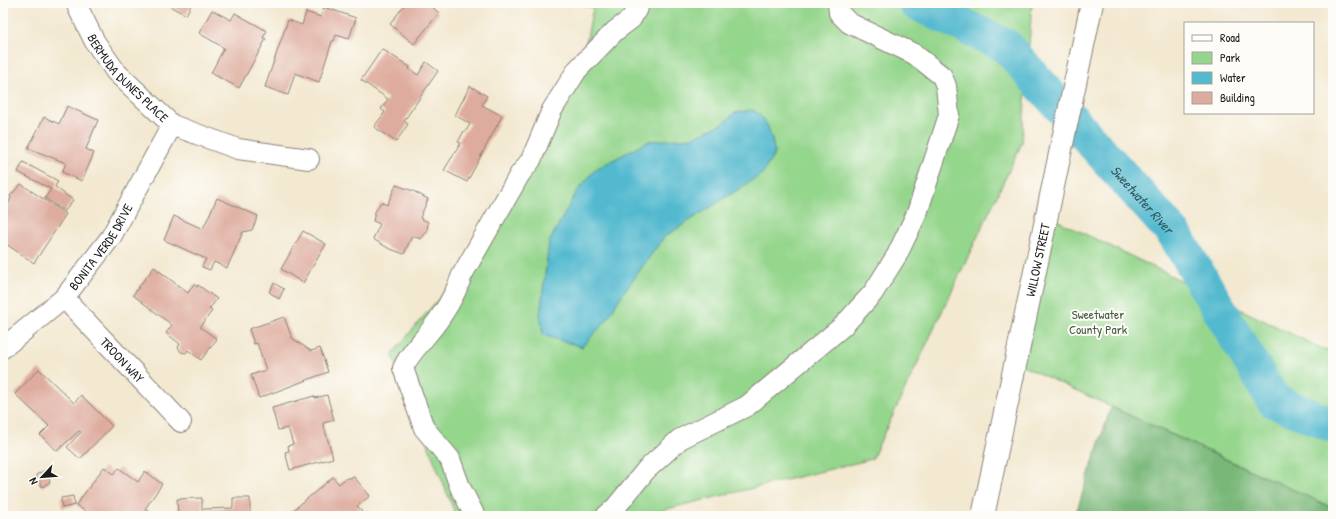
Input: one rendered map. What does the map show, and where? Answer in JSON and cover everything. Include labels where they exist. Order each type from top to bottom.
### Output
[{"type":"main road","name":"WILLOW STREET","points":[[984,516],[1092,3]]},
{"type":"street","points":[[475,516],[460,487],[450,459],[424,428],[403,368],[407,360],[438,322],[456,293],[462,275],[520,174],[531,160],[552,110],[577,70],[615,31],[631,19],[640,3]]},
{"type":"street","points":[[606,516],[615,508],[646,470],[680,440],[747,406],[843,326],[873,293],[897,255],[917,213],[949,115],[946,86],[942,76],[914,54],[849,23],[840,13],[838,3]]},
{"type":"street","name":"BERMUDA DUNES PLACE","points":[[78,8],[95,42],[116,72],[172,125],[238,149],[309,159]]},
{"type":"street","name":"BONITA VERDE DRIVE","points":[[3,348],[9,345],[64,298],[111,237],[172,125]]},
{"type":"street","name":"TROON WAY","points":[[64,298],[181,422]]},
{"type":"green space","points":[[573,3],[1032,3],[1022,143],[872,459],[638,516],[456,516],[392,354],[456,278],[583,57],[593,8]]},
{"type":"green space","name":"Sweetwater County Park","points":[[1046,215],[1333,354],[1333,508],[1016,363]]},
{"type":"green space","points":[[1111,407],[1333,508],[1333,516],[1075,516]]},
{"type":"water","points":[[932,3],[945,3],[1016,36],[1013,41]]},
{"type":"water","points":[[752,110],[758,113],[766,123],[775,153],[762,174],[664,237],[621,296],[606,321],[582,347],[543,335],[540,315],[549,242],[577,191],[596,169],[649,141],[691,138],[724,123],[734,113]]},
{"type":"building","points":[[164,3],[192,3],[186,15]]},
{"type":"building","points":[[406,3],[428,3],[439,13],[414,44],[390,24]]},
{"type":"building","points":[[324,7],[356,18],[349,39],[336,35],[334,41],[332,41],[319,82],[295,73],[288,95],[265,87],[288,20],[302,25],[306,12],[321,17]]},
{"type":"building","points":[[212,10],[231,20],[235,13],[267,31],[263,37],[266,39],[239,88],[211,73],[224,48],[199,33]]},
{"type":"building","points":[[382,49],[410,67],[409,69],[418,75],[426,62],[438,71],[404,121],[408,124],[396,142],[374,127],[385,112],[381,109],[388,99],[361,80]]},
{"type":"building","points":[[470,86],[487,96],[482,105],[502,116],[467,182],[444,170],[461,143],[458,142],[464,131],[466,131],[470,124],[455,115]]},
{"type":"building","points":[[67,106],[98,120],[86,149],[94,153],[82,181],[62,172],[66,163],[28,148],[44,117],[59,124]]},
{"type":"building","points":[[23,162],[58,181],[55,187],[73,200],[65,211],[45,198],[51,189],[18,172]]},
{"type":"building","points":[[21,184],[66,214],[34,263],[3,242],[3,206],[6,202],[8,204],[11,198],[10,196]]},
{"type":"building","points":[[396,185],[413,191],[428,199],[420,218],[428,222],[427,231],[421,239],[412,236],[404,254],[388,248],[373,239],[380,224],[373,221],[375,212],[381,202],[387,205]]},
{"type":"building","points":[[217,198],[258,216],[252,230],[243,232],[227,268],[214,262],[210,270],[202,267],[206,259],[164,240],[174,216],[203,229]]},
{"type":"building","points":[[303,231],[326,244],[303,283],[281,269]]},
{"type":"building","points":[[154,267],[188,293],[194,284],[197,287],[198,285],[217,299],[209,309],[212,311],[200,327],[217,339],[201,360],[188,350],[186,353],[181,352],[178,347],[180,344],[166,333],[172,325],[133,295]]},
{"type":"building","points":[[274,283],[284,289],[279,299],[269,292]]},
{"type":"building","points":[[284,317],[292,338],[311,351],[320,348],[328,372],[259,398],[251,375],[266,370],[257,343],[254,344],[249,329]]},
{"type":"building","points":[[39,369],[74,403],[81,395],[112,426],[80,459],[67,447],[81,432],[79,431],[57,451],[40,435],[49,426],[15,394]]},
{"type":"building","points":[[327,395],[334,420],[323,423],[333,458],[290,470],[285,452],[289,451],[288,446],[293,444],[288,428],[278,430],[272,408],[314,396],[315,398]]},
{"type":"building","points":[[104,467],[114,474],[119,468],[138,482],[145,471],[162,484],[145,509],[151,513],[149,516],[92,516],[76,505]]},
{"type":"building","points":[[45,470],[50,482],[42,487],[36,475]]},
{"type":"building","points":[[333,477],[339,484],[345,479],[354,477],[370,496],[357,506],[362,512],[357,516],[294,516],[291,512]]},
{"type":"building","points":[[73,496],[75,505],[62,508],[61,498]]},
{"type":"building","points":[[202,498],[202,509],[233,508],[233,498],[250,498],[250,516],[178,516],[177,499]]},
{"type":"waterway","name":"Sweetwater River","points":[[916,3],[1006,46],[1175,235],[1274,401],[1333,425]]}]
